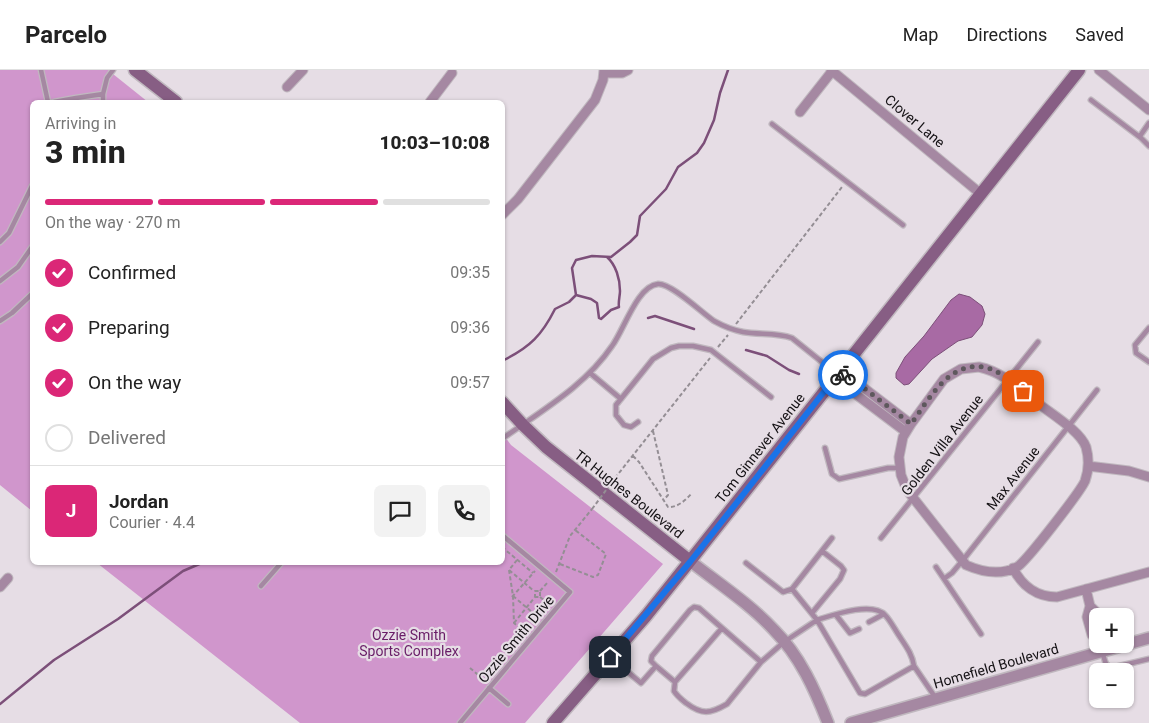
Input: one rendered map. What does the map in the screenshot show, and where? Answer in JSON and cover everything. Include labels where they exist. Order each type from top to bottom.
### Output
[{"type":"main road","points":[[135,70],[173,100]]},
{"type":"main road","name":"Tom Ginnever Avenue","points":[[553,723],[690,562],[1079,70]]},
{"type":"main road","name":"TR Hughes Boulevard","points":[[505,405],[522,425],[552,452],[690,562]]},
{"type":"street","points":[[287,87],[303,70]]},
{"type":"street","points":[[505,212],[518,199],[595,100],[604,80],[604,71],[622,73],[628,70]]},
{"type":"street","points":[[800,112],[832,70]]},
{"type":"street","name":"Clover Lane","points":[[832,70],[981,194]]},
{"type":"street","points":[[1099,70],[1149,110]]},
{"type":"street","points":[[432,100],[452,73]]},
{"type":"street","points":[[979,367],[992,369],[1008,380],[1076,433],[1085,446],[1089,461],[1085,480],[1077,494],[1032,552],[1018,567],[998,573],[980,571],[966,565],[907,490],[901,475],[899,457],[903,437],[908,428],[944,379],[961,369],[979,367]]},
{"type":"street","points":[[838,374],[847,375],[908,428]]},
{"type":"street","points":[[1088,466],[1129,471],[1149,476]]},
{"type":"street","name":"TR Hughes Boulevard","points":[[690,562],[743,602],[774,630],[798,660],[808,677],[828,723]]},
{"type":"street","points":[[1013,568],[1018,578],[1027,587],[1046,597],[1057,597],[1149,572]]},
{"type":"street","points":[[0,587],[8,578]]},
{"type":"street","points":[[1086,589],[1090,606]]},
{"type":"street","points":[[1089,609],[1087,616],[1089,624]]},
{"type":"street","name":"Homefield Boulevard","points":[[1134,641],[1149,638]]},
{"type":"street","name":"Homefield Boulevard","points":[[851,723],[1089,652]]},
{"type":"lane","points":[[42,70],[48,100]]},
{"type":"lane","points":[[103,100],[107,78],[113,70]]},
{"type":"lane","points":[[76,100],[103,94]]},
{"type":"lane","points":[[1091,100],[1149,146]]},
{"type":"lane","points":[[1141,138],[1141,134],[1149,123]]},
{"type":"lane","points":[[772,124],[903,225]]},
{"type":"lane","points":[[0,242],[9,233],[30,190]]},
{"type":"lane","points":[[0,281],[18,266],[30,250]]},
{"type":"lane","points":[[505,437],[590,373],[616,341],[640,295],[645,289],[660,284],[668,286],[707,316],[728,327],[742,332],[784,335],[792,338],[838,374]]},
{"type":"lane","points":[[0,321],[30,296]]},
{"type":"lane","points":[[1149,328],[1135,345],[1136,352],[1149,362]]},
{"type":"lane","name":"Golden Villa Avenue","points":[[881,538],[1038,342]]},
{"type":"lane","points":[[638,422],[631,427],[627,427],[619,421],[615,411],[616,405],[645,368],[662,353],[671,348],[693,346],[711,350],[771,397]]},
{"type":"lane","points":[[590,373],[621,399]]},
{"type":"lane","name":"Max Avenue","points":[[944,578],[962,560],[1096,390]]},
{"type":"lane","points":[[825,448],[832,474],[839,479],[888,468],[900,468]]},
{"type":"lane","name":"Ozzie Smith Drive","points":[[460,723],[570,592],[505,538]]},
{"type":"lane","points":[[746,563],[783,592],[792,589],[832,538]]},
{"type":"lane","points":[[812,613],[840,579],[844,570],[842,566],[822,551]]},
{"type":"lane","points":[[261,586],[279,565]]},
{"type":"lane","points":[[936,567],[981,634]]},
{"type":"lane","points":[[792,589],[817,620],[860,693],[865,694],[914,666]]},
{"type":"lane","points":[[675,682],[651,661],[652,656],[694,607],[699,608],[761,662]]},
{"type":"lane","points":[[722,628],[675,682],[674,691],[676,695],[698,711],[709,712],[727,704],[761,662],[784,642],[817,620],[868,608],[877,609],[884,614],[912,656],[914,666],[936,698]]},
{"type":"lane","points":[[870,622],[884,614]]},
{"type":"lane","points":[[836,615],[850,633],[859,628]]},
{"type":"lane","points":[[1103,653],[1109,668],[1116,668],[1149,659]]},
{"type":"lane","points":[[610,657],[641,683],[656,666]]},
{"type":"lane","points":[[489,688],[508,704]]},
{"type":"path","points":[[736,324],[847,182]]},
{"type":"path","points":[[718,347],[729,334]]},
{"type":"path","points":[[556,572],[570,536],[711,356]]},
{"type":"path","points":[[653,431],[667,487],[668,495],[663,501]]},
{"type":"path","points":[[633,456],[639,462],[663,501],[670,508],[685,500],[692,493]]},
{"type":"path","points":[[560,564],[593,577],[598,575],[606,554],[575,530]]},
{"type":"path","points":[[505,550],[533,573],[535,571],[541,576]]},
{"type":"path","points":[[517,560],[509,570],[514,623],[523,631]]},
{"type":"path","points":[[509,570],[535,592],[535,597],[514,623]]},
{"type":"path","points":[[512,597],[533,573]]},
{"type":"path","points":[[535,592],[540,591],[549,581],[554,587]]},
{"type":"path","points":[[540,591],[540,597]]},
{"type":"path","points":[[512,597],[539,618],[544,611]]},
{"type":"path","points":[[535,597],[540,597],[550,605]]},
{"type":"path","points":[[470,668],[483,679],[536,616]]},
{"type":"green space","points":[[0,70],[108,70],[146,100],[30,100],[30,509],[0,485]]},
{"type":"green space","name":"Ozzie Smith Sports Complex","points":[[505,437],[511,445],[663,564],[525,723],[300,723],[100,565],[505,565]]},
{"type":"shaded area","points":[[959,294],[970,297],[982,306],[985,314],[982,325],[972,337],[958,341],[932,359],[909,384],[904,385],[896,378],[896,373],[905,357],[924,336],[951,300]]},
{"type":"waterway","points":[[505,359],[528,345],[540,333],[555,309],[569,302],[576,295],[572,268],[576,260],[592,256],[611,257],[637,235],[640,216],[666,189],[678,167],[697,153],[704,143],[714,120],[720,93],[728,70]]},
{"type":"waterway","points":[[576,295],[591,299],[597,303],[599,318],[601,319],[611,310],[619,307],[620,291],[618,277],[613,264],[607,257]]},
{"type":"waterway","points":[[648,318],[655,316],[694,329]]},
{"type":"waterway","points":[[746,350],[767,356],[799,374]]},
{"type":"waterway","points":[[0,704],[54,660],[118,619],[183,571],[197,565]]},
{"type":"way so far","points":[[843,375],[847,375],[911,424],[944,379],[961,369],[979,367],[992,369],[1023,391]]},
{"type":"route","points":[[610,657],[690,562],[838,374],[843,375]]}]
